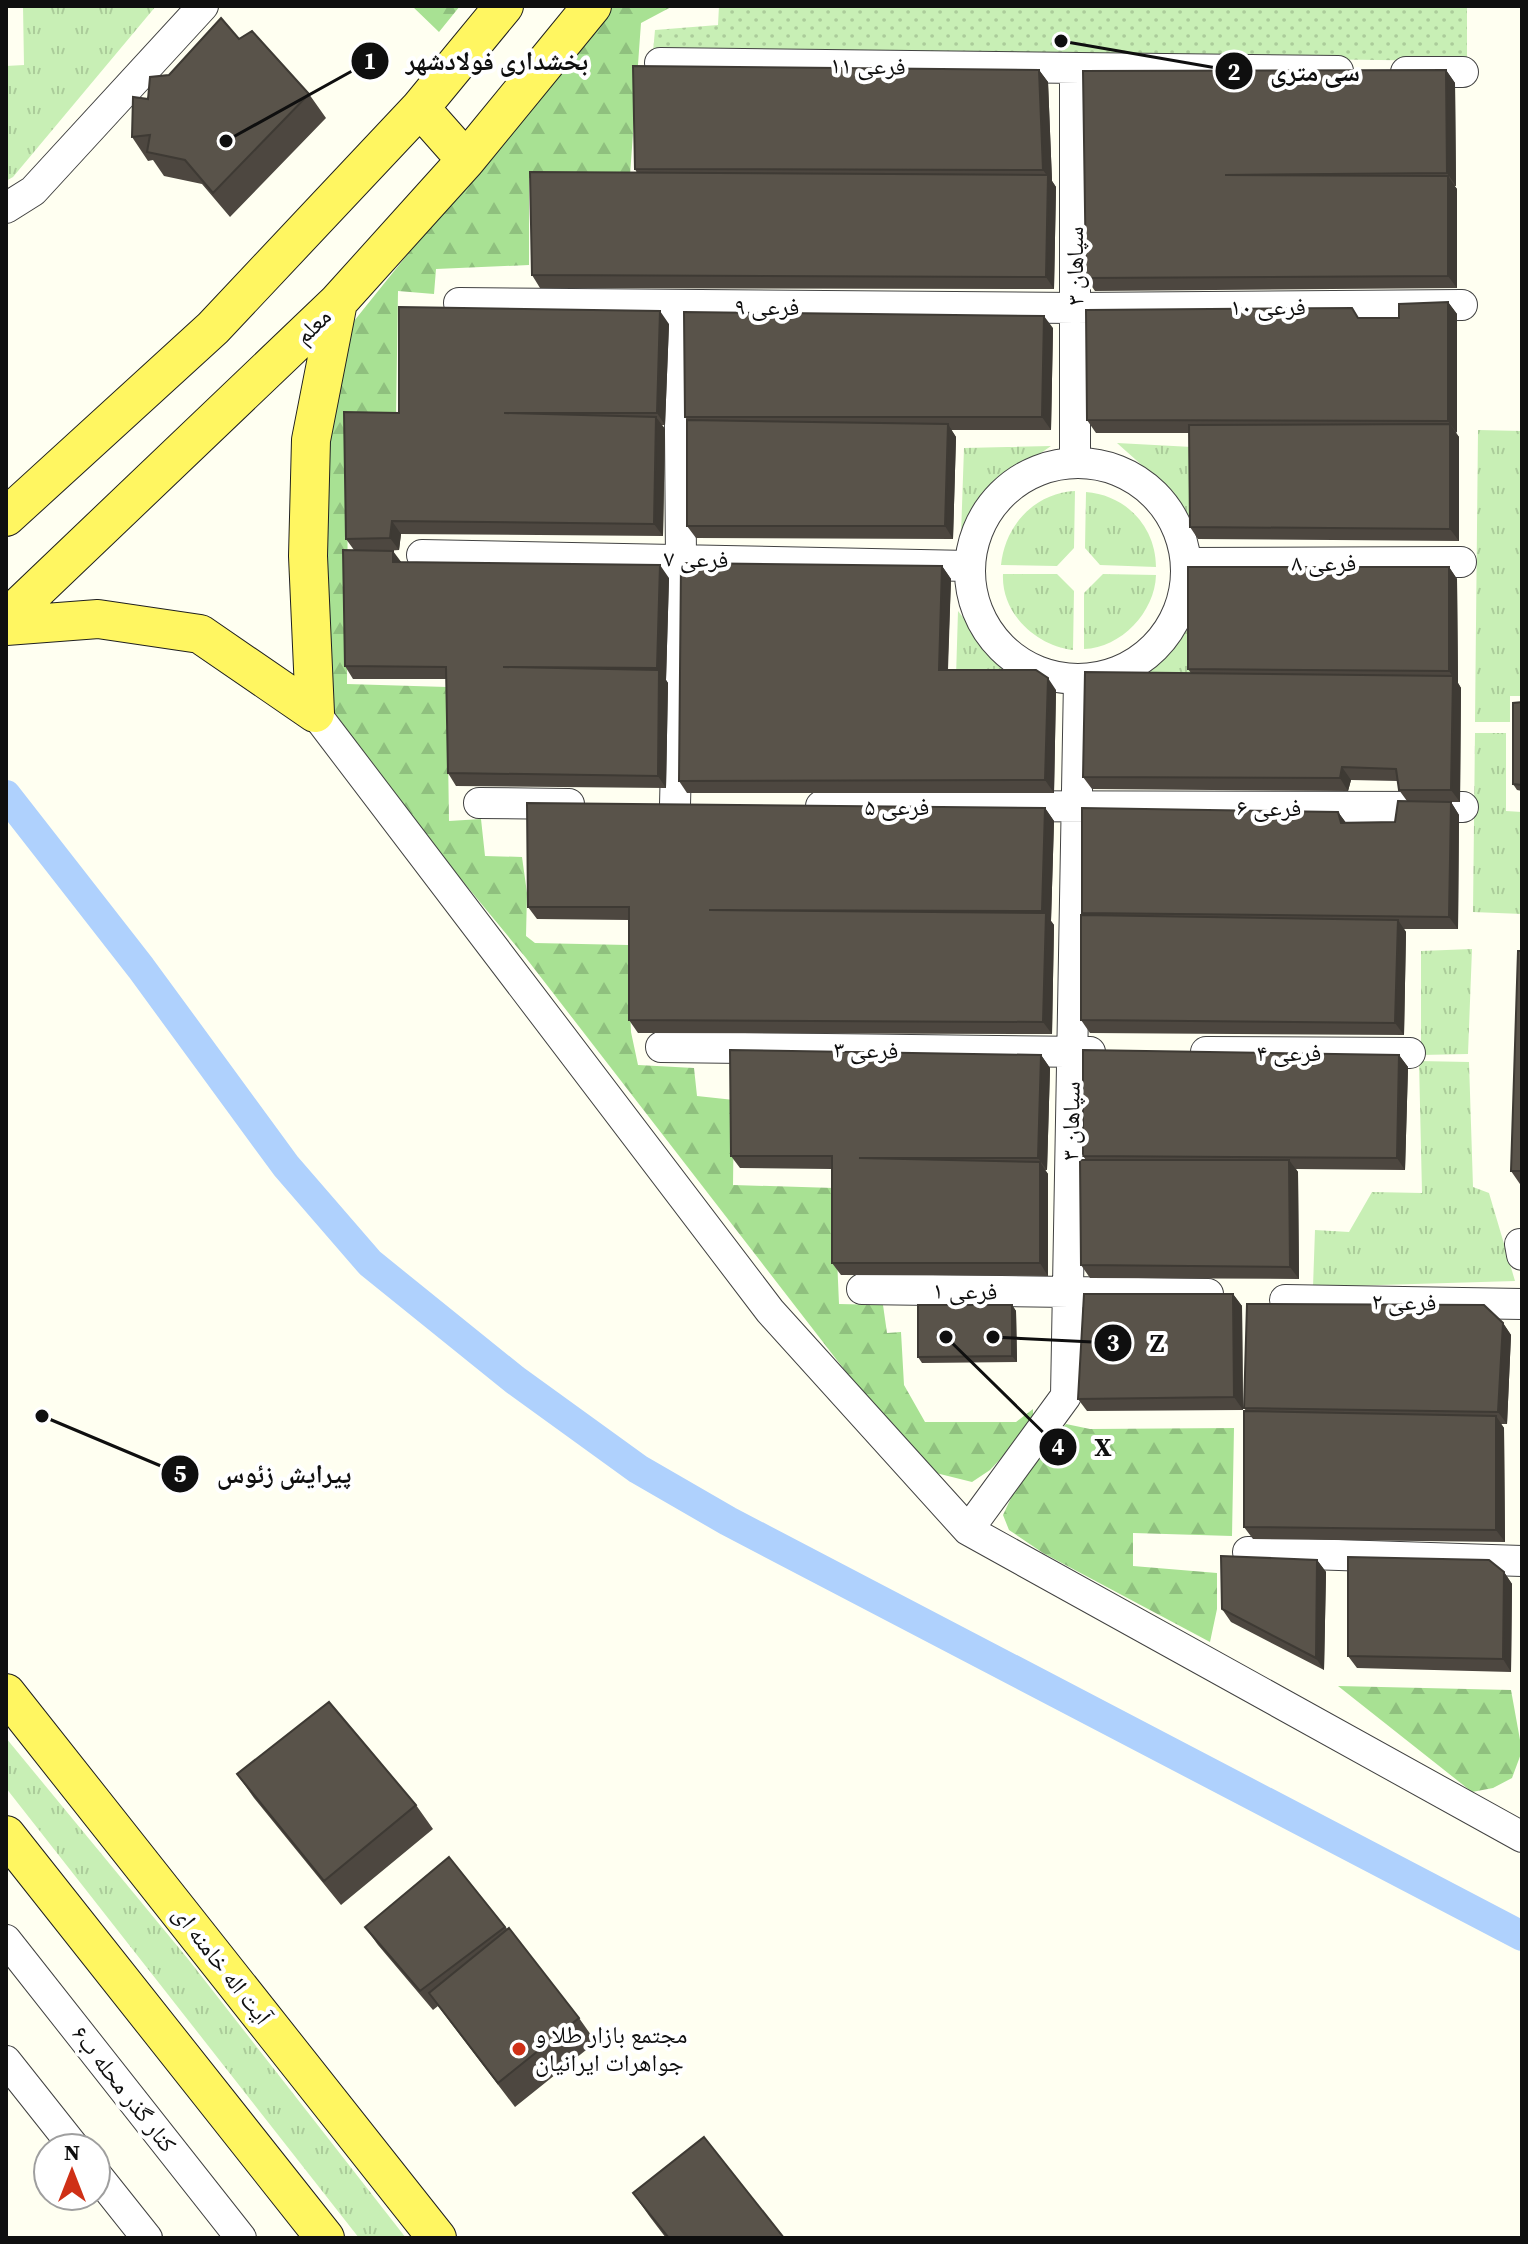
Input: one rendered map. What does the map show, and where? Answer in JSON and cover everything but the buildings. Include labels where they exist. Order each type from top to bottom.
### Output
[{"type":"main road","points":[[6,517],[213,328],[420,108],[504,6]]},
{"type":"main road","name":"معلم","points":[[6,619],[338,302],[466,160],[592,6]]},
{"type":"main road","points":[[420,108],[466,160]]},
{"type":"main road","points":[[315,713],[308,556],[311,440],[338,302]]},
{"type":"main road","points":[[6,626],[98,619],[200,634],[315,713]]},
{"type":"main road","name":"آیت اله خامنه ای","points":[[6,1693],[437,2238]]},
{"type":"main road","points":[[6,1835],[325,2238]]},
{"type":"street","points":[[6,208],[33,191],[203,6]]},
{"type":"street","name":"فرعی ۱۱","points":[[660,63],[1463,72]]},
{"type":"street","name":"سپاهان ۳","points":[[1075,69],[1075,462]]},
{"type":"street","name":"فرعی ۹","points":[[459,303],[1075,308]]},
{"type":"street","name":"فرعی ۱۰","points":[[1075,308],[1462,305]]},
{"type":"street","points":[[675,805],[681,558],[679,307]]},
{"type":"street","points":[[1075,462],[1108,467],[1139,480],[1163,503],[1180,531],[1187,563],[1184,599],[1170,631],[1162,640],[1146,657],[1114,674],[1079,680],[1044,675],[1013,659],[988,633],[973,601],[969,566],[975,534],[991,506],[1014,483],[1043,468],[1075,462]]},
{"type":"street","name":"فرعی ۷","points":[[422,555],[969,566]]},
{"type":"street","name":"فرعی ۸","points":[[1187,563],[1461,562]]},
{"type":"street","name":"سپاهان ۳","points":[[968,1530],[1066,1396],[1079,680]]},
{"type":"street","points":[[315,713],[770,1311],[968,1530],[1522,1837]]},
{"type":"street","points":[[479,803],[600,804]]},
{"type":"street","points":[[645,805],[707,806]]},
{"type":"street","name":"فرعی ۵","points":[[787,806],[1075,808]]},
{"type":"street","name":"فرعی ۶","points":[[1075,808],[1463,807]]},
{"type":"street","name":"فرعی ۳","points":[[661,1047],[1072,1052]]},
{"type":"street","points":[[1072,1052],[1118,1052]]},
{"type":"street","name":"فرعی ۴","points":[[1179,1052],[1410,1053]]},
{"type":"street","name":"فرعی ۱","points":[[862,1289],[1068,1293]]},
{"type":"street","points":[[1068,1293],[1232,1294]]},
{"type":"street","name":"فرعی ۲","points":[[1285,1300],[1522,1304]]},
{"type":"street","points":[[1248,1552],[1522,1561]]},
{"type":"street","name":"کنار گذر محله ب۶","points":[[6,1940],[241,2238]]},
{"type":"street","points":[[6,2061],[62,2132]]},
{"type":"street","points":[[112,2194],[147,2238]]},
{"type":"green space","points":[[23,6],[156,6],[13,177],[6,181],[6,66],[24,65]]},
{"type":"green space","points":[[412,6],[460,6],[439,32]]},
{"type":"green space","points":[[607,6],[673,6],[641,23],[630,175],[529,178],[529,265],[436,269],[434,294],[398,291],[396,417],[348,419],[347,684],[447,687],[449,821],[481,819],[485,856],[522,857],[527,893],[526,936],[535,943],[628,945],[631,1032],[638,1065],[694,1068],[697,1096],[734,1100],[733,1185],[834,1188],[839,1304],[883,1305],[887,1333],[901,1332],[904,1385],[925,1422],[1016,1422],[1033,1409],[1033,1424],[990,1470],[972,1482],[932,1472],[884,1421],[526,958],[324,713],[325,427],[350,326]]},
{"type":"green space","points":[[719,6],[1467,6],[1467,61],[653,52],[655,30],[718,25]]},
{"type":"green space","points":[[1478,430],[1522,431],[1522,696],[1510,696],[1510,722],[1475,722]]},
{"type":"green space","points":[[1117,443],[1192,447],[1194,524],[1164,485]]},
{"type":"green space","points":[[1051,446],[1002,486],[961,535],[964,448]]},
{"type":"green space","points":[[1075,491],[1074,548],[1057,566],[1001,565],[1009,537],[1024,514],[1047,498]]},
{"type":"green space","points":[[1086,492],[1114,499],[1136,516],[1151,539],[1156,567],[1100,565],[1085,548]]},
{"type":"green space","points":[[1003,574],[1057,574],[1074,591],[1073,650],[1046,642],[1023,625],[1008,602]]},
{"type":"green space","points":[[1103,574],[1156,575],[1154,589],[1150,602],[1134,626],[1111,642],[1084,649],[1084,593]]},
{"type":"green space","points":[[1193,604],[1192,680],[1126,680],[1171,641]]},
{"type":"green space","points":[[958,611],[983,643],[1015,675],[956,677]]},
{"type":"green space","points":[[1475,733],[1506,733],[1506,811],[1522,812],[1522,914],[1473,912]]},
{"type":"green space","points":[[1472,949],[1468,1054],[1421,1055],[1421,951]]},
{"type":"green space","points":[[1419,1061],[1469,1062],[1473,1187],[1489,1193],[1515,1281],[1313,1287],[1315,1230],[1349,1232],[1372,1192],[1422,1193]]},
{"type":"green space","points":[[1066,1424],[1090,1429],[1234,1428],[1232,1536],[1133,1533],[1133,1566],[1217,1573],[1217,1609],[1210,1642],[1043,1553],[1009,1530],[1003,1515],[1018,1483]]},
{"type":"green space","points":[[1338,1686],[1511,1690],[1522,1751],[1512,1778],[1493,1788],[1472,1792]]},
{"type":"green space","points":[[6,1738],[188,1959],[406,2238],[359,2238],[6,1788]]},
{"type":"waterway","points":[[6,795],[141,968],[286,1166],[370,1263],[515,1380],[638,1469],[728,1521],[1522,1936]]},
{"type":"place","name":"سی متری","points":[[1061,41]]},
{"type":"place","name":"بخشداری فولادشهر","points":[[226,141]]},
{"type":"place","name":"X","points":[[946,1337]]},
{"type":"place","name":"Z","points":[[993,1337]]},
{"type":"place","name":"پیرایش زئوس","points":[[42,1416]]},
{"type":"place","name":"مجتمع بازار طلا و جواهرات ایرانیان","points":[[519,2049]]}]
